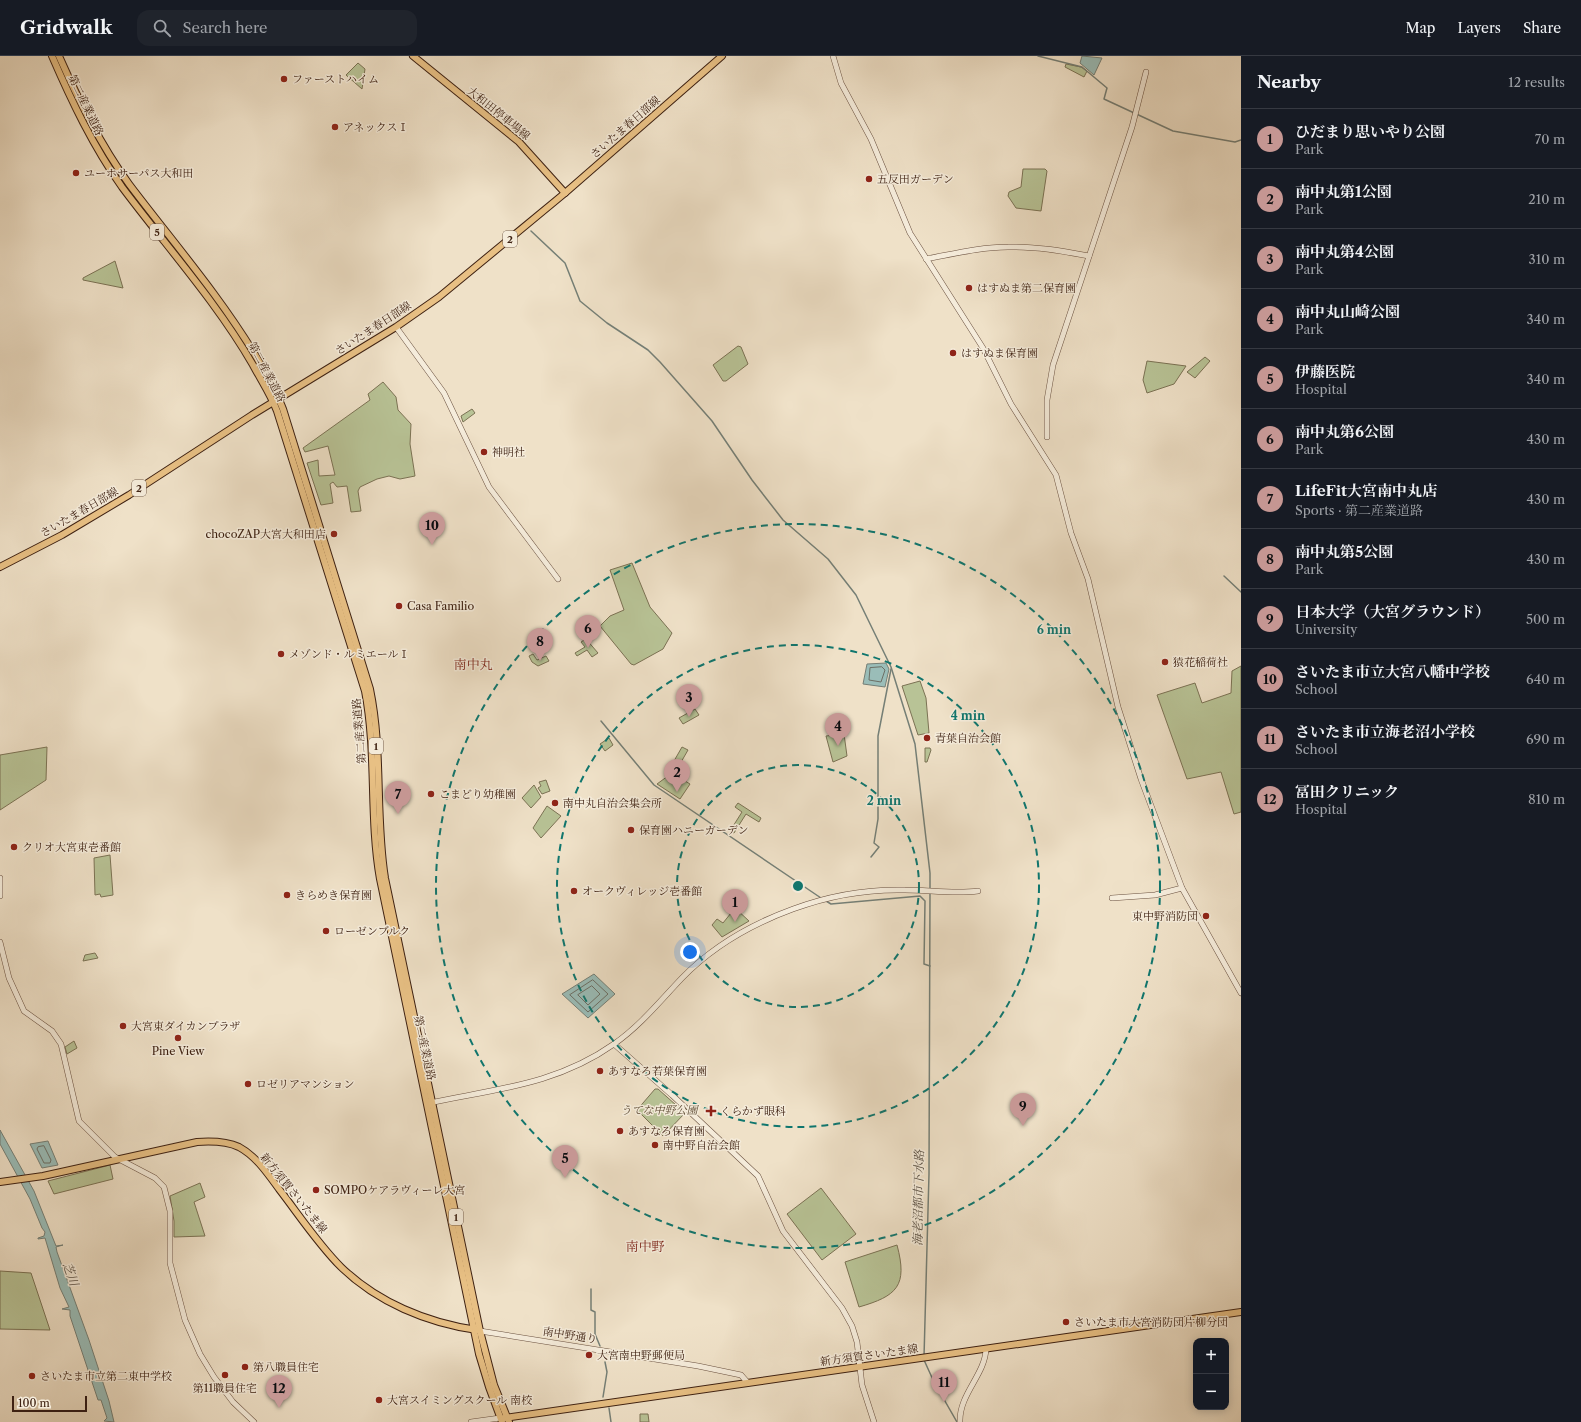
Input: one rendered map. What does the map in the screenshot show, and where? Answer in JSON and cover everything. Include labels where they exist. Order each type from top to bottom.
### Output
[{"type":"main road","name":"第二産業道路","points":[[52,56],[73,104],[96,149],[126,191],[234,333],[273,402],[365,691],[369,716],[378,866],[430,1103]]},
{"type":"main road","name":"第二産業道路","points":[[59,56],[79,101],[103,145],[138,196],[230,316],[248,342],[280,398],[370,689],[375,716],[383,865],[477,1330],[483,1370],[504,1420]]},
{"type":"main road","name":"大和田停車場線","points":[[413,56],[519,142],[565,193]]},
{"type":"main road","name":"さいたま春日部線","points":[[0,567],[62,535],[273,402],[396,327],[439,297],[565,193],[722,56]]},
{"type":"main road","name":"新方須賀さいたま線","points":[[3,1182],[43,1176],[197,1142],[222,1142],[240,1148],[257,1161],[334,1259],[362,1284],[380,1297],[419,1316],[447,1325],[477,1330]]},
{"type":"main road","name":"新方須賀さいたま線","points":[[504,1420],[748,1382],[1241,1312]]},
{"type":"street","points":[[833,56],[847,96],[871,139],[906,225],[983,348],[1011,404],[1056,475],[1071,533],[1088,579],[1126,735],[1182,888],[1241,993]]},
{"type":"street","points":[[1047,437],[1045,419],[1049,382],[1059,346],[1132,127],[1146,72]]},
{"type":"street","points":[[926,259],[977,249],[1007,247],[1048,249],[1090,256]]},
{"type":"street","points":[[396,327],[444,394],[489,488],[558,579]]},
{"type":"street","points":[[0,878],[0,896]]},
{"type":"street","points":[[1112,898],[1155,895],[1182,888]]},
{"type":"street","points":[[430,1103],[511,1088],[547,1078],[582,1064],[614,1044],[644,1019],[697,964],[734,937],[794,908],[829,898],[872,891],[978,891]]},
{"type":"street","points":[[0,942],[9,978],[24,1011],[52,1031],[61,1044],[79,1121],[115,1157],[156,1178],[164,1187],[170,1211],[171,1269],[185,1320],[200,1354],[214,1377],[233,1402],[254,1422]]},
{"type":"street","points":[[614,1044],[672,1095],[758,1176],[783,1231],[848,1317],[855,1333],[864,1390],[874,1422]]},
{"type":"street","name":"南中野通り","points":[[477,1330],[741,1375],[748,1382]]},
{"type":"street","points":[[960,1422],[963,1403],[985,1358],[986,1349]]},
{"type":"street","points":[[471,1422],[504,1420]]},
{"type":"green space","points":[[358,63],[365,69],[362,89],[346,75]]},
{"type":"green space","points":[[1066,64],[1081,67],[1087,71],[1084,77],[1065,67]]},
{"type":"green space","points":[[1023,169],[1045,169],[1047,171],[1041,211],[1016,208],[1008,196],[1009,192],[1021,187]]},
{"type":"green space","points":[[115,261],[123,288],[83,280],[83,278]]},
{"type":"green space","points":[[738,346],[741,347],[748,364],[726,381],[723,381],[713,365]]},
{"type":"green space","points":[[1205,357],[1210,361],[1195,378],[1187,372]]},
{"type":"green space","points":[[1147,361],[1186,366],[1174,384],[1147,393],[1143,380]]},
{"type":"green space","points":[[383,382],[396,397],[398,410],[411,424],[410,444],[415,476],[400,479],[389,476],[377,479],[360,487],[358,491],[361,511],[351,512],[347,486],[337,487],[333,482],[330,484],[333,503],[321,505],[307,463],[318,460],[319,476],[335,475],[328,446],[305,452],[303,448],[370,400],[368,394]]},
{"type":"green space","points":[[472,409],[475,413],[463,422],[461,416]]},
{"type":"green space","points":[[632,563],[650,607],[672,633],[663,649],[634,665],[631,664],[600,626],[610,616],[624,610],[610,570]]},
{"type":"green space","points":[[586,639],[598,653],[592,657],[587,650],[577,656],[575,653],[585,647],[581,642]]},
{"type":"green space","points":[[533,654],[537,660],[546,656],[549,661],[538,666],[532,662],[529,656]]},
{"type":"green space","points":[[1241,666],[1241,812],[1234,814],[1221,772],[1187,779],[1157,695],[1195,683],[1202,703],[1231,693],[1232,671]]},
{"type":"green space","points":[[920,681],[926,698],[929,733],[918,735],[902,686]]},
{"type":"green space","points":[[695,709],[699,715],[683,724],[679,718]]},
{"type":"green space","points":[[844,734],[847,756],[833,762],[826,736]]},
{"type":"green space","points":[[609,738],[613,745],[605,751],[600,744]]},
{"type":"green space","points":[[47,747],[46,780],[0,810],[0,755]]},
{"type":"green space","points":[[682,747],[688,750],[676,771],[670,768]]},
{"type":"green space","points":[[925,748],[930,748],[931,750],[927,762],[925,762]]},
{"type":"green space","points":[[672,773],[690,784],[680,799],[657,784]]},
{"type":"green space","points":[[546,780],[550,791],[542,794],[538,788],[541,786],[539,782]]},
{"type":"green space","points":[[534,785],[541,797],[531,808],[522,798]]},
{"type":"green space","points":[[738,803],[761,818],[759,822],[746,814],[734,833],[730,831],[742,812],[735,807]]},
{"type":"green space","points":[[547,806],[561,816],[541,838],[533,828]]},
{"type":"green space","points":[[110,855],[113,895],[101,897],[100,894],[95,895],[94,858]]},
{"type":"green space","points":[[735,908],[749,921],[722,937],[712,925],[717,919],[723,923]]},
{"type":"green space","points":[[95,953],[98,958],[83,961],[85,955]]},
{"type":"green space","points":[[74,1041],[77,1048],[67,1054],[65,1047]]},
{"type":"green space","name":"うてな中野公園","points":[[655,1089],[658,1089],[685,1113],[663,1136],[637,1110]]},
{"type":"green space","points":[[110,1165],[113,1179],[54,1194],[48,1181]]},
{"type":"green space","points":[[200,1183],[205,1197],[194,1202],[205,1236],[174,1237],[174,1221],[170,1196]]},
{"type":"green space","points":[[821,1188],[856,1234],[822,1260],[787,1214]]},
{"type":"green space","points":[[897,1245],[901,1270],[900,1280],[896,1287],[891,1293],[883,1298],[859,1307],[845,1262]]},
{"type":"green space","points":[[0,1271],[31,1273],[50,1330],[0,1329]]},
{"type":"green space","points":[[640,1414],[648,1414],[649,1422],[640,1422]]},
{"type":"water","points":[[1082,56],[1102,58],[1094,75],[1080,63]]},
{"type":"water","points":[[886,663],[889,669],[885,687],[863,684],[867,664]]},
{"type":"water","points":[[594,974],[615,994],[588,1018],[562,994]]},
{"type":"water","points":[[0,1130],[34,1191],[56,1246],[63,1245],[56,1247],[57,1252],[89,1340],[109,1401],[114,1422],[104,1421],[107,1418],[101,1400],[98,1400],[70,1316],[70,1310],[62,1309],[69,1307],[60,1288],[45,1238],[38,1239],[44,1236],[45,1232],[30,1199],[0,1144]]},
{"type":"water","points":[[48,1141],[58,1165],[42,1168],[30,1144]]},
{"type":"waterway","points":[[1038,56],[1082,67],[1107,88],[1104,99],[1173,131],[1235,142],[1241,140]]},
{"type":"waterway","points":[[531,231],[565,263],[580,301],[607,323],[648,350],[660,362],[712,421],[752,480],[783,520],[828,559],[856,595],[891,667],[915,744],[930,873],[930,889]]},
{"type":"waterway","points":[[1224,576],[1241,592]]},
{"type":"waterway","points":[[871,857],[879,847],[874,843],[878,819],[878,736],[891,669]]},
{"type":"waterway","points":[[601,721],[654,785],[821,898]]},
{"type":"waterway","name":"海老沼都市下水路","points":[[924,1357],[929,1174],[930,892]]},
{"type":"waterway","points":[[826,901],[831,904],[920,896],[925,901],[924,964],[930,966]]},
{"type":"waterway","points":[[591,1289],[591,1310],[595,1312],[595,1334],[600,1346]]},
{"type":"waterway","name":"海老沼都市下水路","points":[[924,1360],[934,1382],[957,1422]]},
{"type":"waterway","points":[[603,1397],[607,1372],[605,1362]]},
{"type":"waterway","points":[[609,1408],[611,1422]]},
{"type":"place","name":"ファーストハイム","points":[[284,79]]},
{"type":"place","name":"アネックスⅠ","points":[[335,127]]},
{"type":"place","name":"ユーホサーパス大和田","points":[[76,173]]},
{"type":"place","name":"五反田ガーデン","points":[[869,179]]},
{"type":"place","name":"はすぬま第二保育園","points":[[969,288]]},
{"type":"place","name":"はすぬま保育園","points":[[953,353]]},
{"type":"place","name":"神明社","points":[[484,452]]},
{"type":"place","name":"chocoZAP大宮大和田店","points":[[334,534]]},
{"type":"place","name":"さいたま市立大宮八幡中学校","points":[[432,545]]},
{"type":"place","name":"Casa Familio","points":[[399,606]]},
{"type":"place","name":"南中丸第6公園","points":[[588,648]]},
{"type":"place","name":"メゾンド・ルミエールⅠ","points":[[281,654]]},
{"type":"place","name":"南中丸第5公園","points":[[540,661]]},
{"type":"place","name":"猿花稲荷社","points":[[1165,662]]},
{"type":"place","name":"南中丸第4公園","points":[[689,717]]},
{"type":"place","name":"青葉自治会館","points":[[927,738]]},
{"type":"place","name":"南中丸山崎公園","points":[[838,746]]},
{"type":"place","name":"南中丸第1公園","points":[[677,792]]},
{"type":"place","name":"こまどり幼稚園","points":[[431,794]]},
{"type":"place","name":"南中丸自治会集会所","points":[[555,803]]},
{"type":"place","name":"LifeFit大宮南中丸店","points":[[398,814]]},
{"type":"place","name":"保育園ハニーガーデン","points":[[631,830]]},
{"type":"place","name":"クリオ大宮東壱番館","points":[[14,847]]},
{"type":"place","name":"オークヴィレッジ壱番館","points":[[574,891]]},
{"type":"place","name":"きらめき保育園","points":[[287,895]]},
{"type":"place","name":"東中野消防団","points":[[1206,916]]},
{"type":"place","name":"ひだまり思いやり公園","points":[[735,922]]},
{"type":"place","name":"ローゼンブルク","points":[[326,931]]},
{"type":"place","name":"大宮東ダイカンプラザ","points":[[123,1026]]},
{"type":"place","name":"Pine View","points":[[178,1038]]},
{"type":"place","name":"あすなろ若葉保育園","points":[[600,1071]]},
{"type":"place","name":"ロゼリアマンション","points":[[248,1084]]},
{"type":"place","name":"くらかず眼科","points":[[711,1111]]},
{"type":"place","name":"日本大学（大宮グラウンド）","points":[[1023,1126]]},
{"type":"place","name":"あすなろ保育園","points":[[620,1131]]},
{"type":"place","name":"南中野自治会館","points":[[655,1145]]},
{"type":"place","name":"伊藤医院","points":[[565,1178]]},
{"type":"place","name":"SOMPOケアラヴィーレ大宮","points":[[316,1190]]},
{"type":"place","name":"さいたま市大宮消防団片柳分団","points":[[1066,1322]]},
{"type":"place","name":"大宮南中野郵便局","points":[[589,1355]]},
{"type":"place","name":"第八職員住宅","points":[[245,1367]]},
{"type":"place","name":"第11職員住宅","points":[[225,1375]]},
{"type":"place","name":"さいたま市立第二東中学校","points":[[32,1376]]},
{"type":"place","name":"大宮スイミングスクール 南校","points":[[379,1400]]},
{"type":"place","name":"さいたま市立海老沼小学校","points":[[944,1402]]},
{"type":"place","name":"冨田クリニック","points":[[279,1408]]},
{"type":"district","name":"南中丸","points":[[473,664]]},
{"type":"district","name":"南中野","points":[[645,1246]]},
{"type":"water label","name":"芝川","points":[[71,1274]]}]
